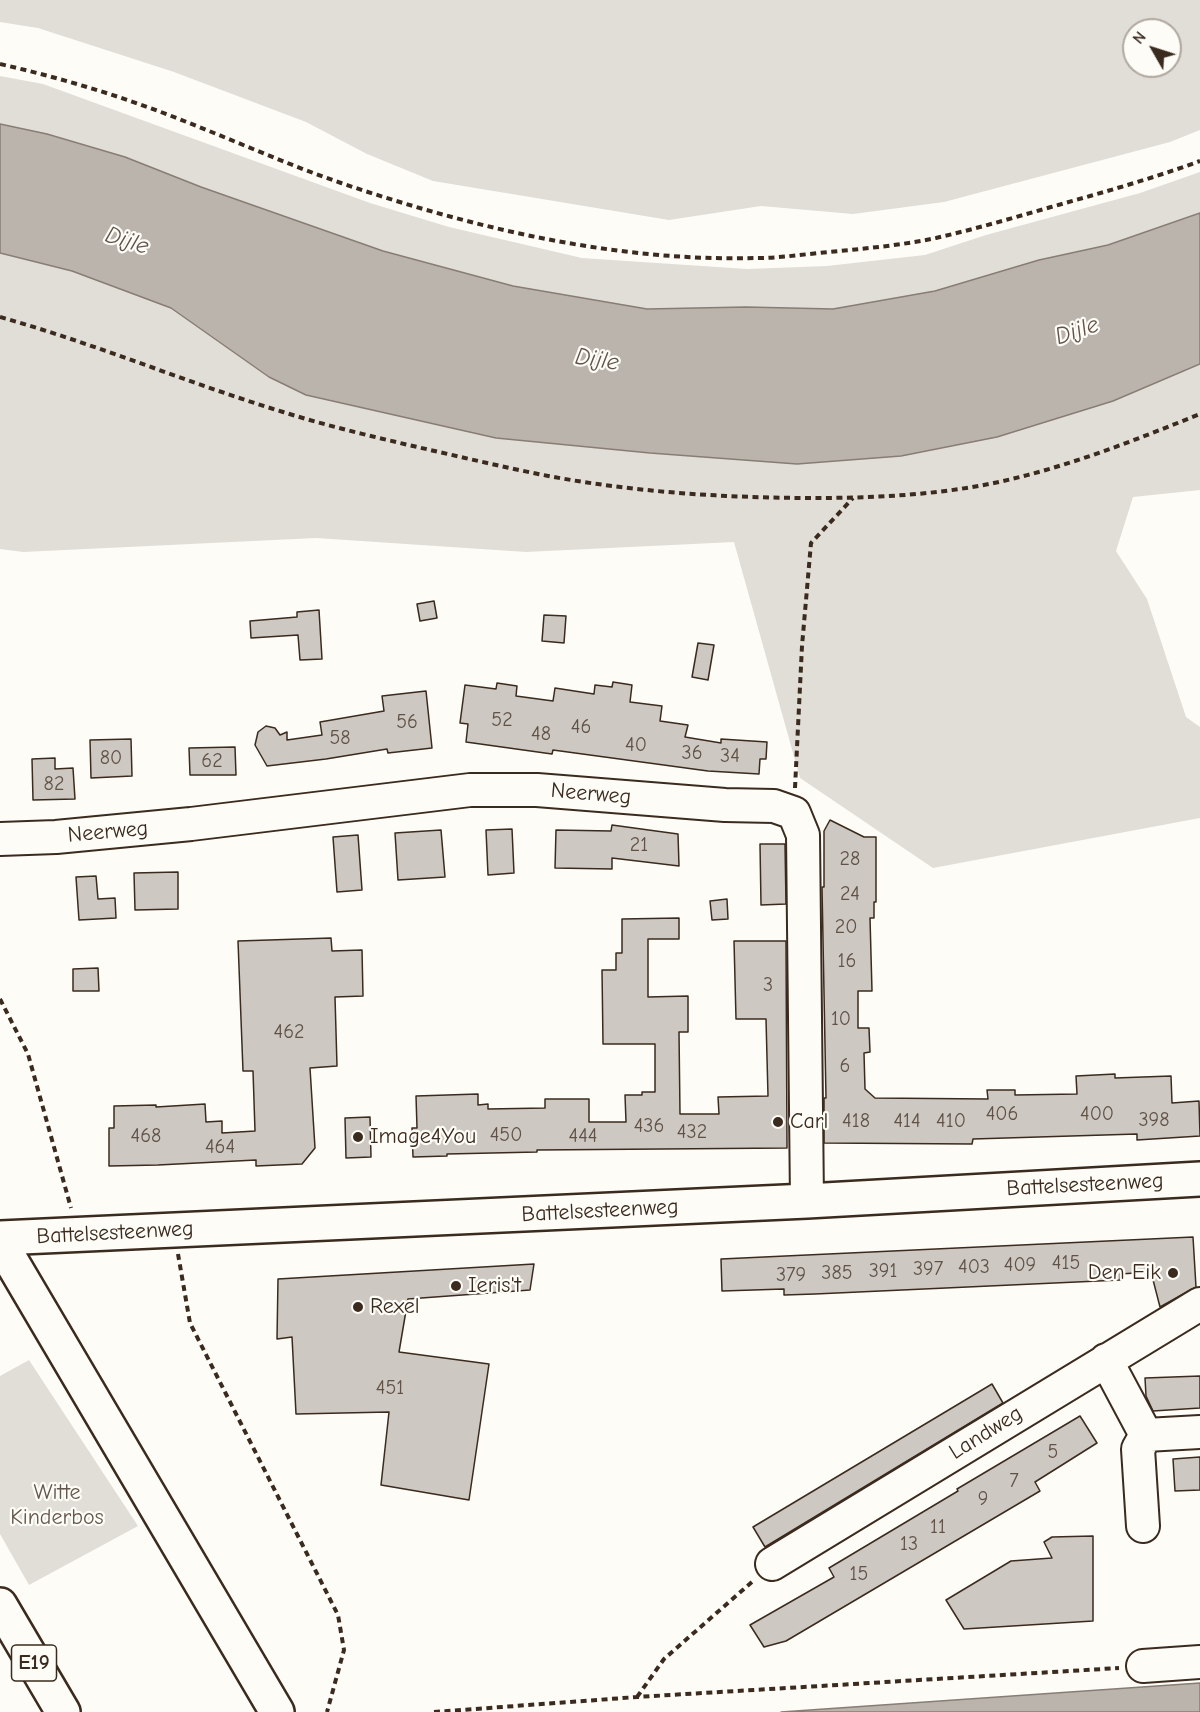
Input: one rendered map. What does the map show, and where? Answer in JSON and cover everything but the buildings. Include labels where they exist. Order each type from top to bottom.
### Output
[{"type":"main road","name":"Battelsesteenweg","points":[[0,1240],[807,1201],[1200,1179]]},
{"type":"main road","points":[[0,1240],[27,1290],[277,1712]]},
{"type":"main road","name":"E19","points":[[2,1609],[63,1712]]},
{"type":"street","name":"Neerweg","points":[[0,839],[56,837],[191,824],[470,790],[537,790],[725,805],[774,806],[794,813]]},
{"type":"street","points":[[794,813],[803,835],[807,1201]]},
{"type":"street","name":"Landweg","points":[[772,1564],[1200,1304]]},
{"type":"street","points":[[1106,1360],[1146,1435]]},
{"type":"street","points":[[1146,1435],[1200,1432]]},
{"type":"street","points":[[1143,1526],[1138,1449],[1146,1435]]},
{"type":"street","points":[[1143,1666],[1200,1662]]},
{"type":"path","points":[[0,64],[93,89],[178,118],[263,154],[340,182],[434,212],[544,240],[660,254],[759,258],[878,248],[996,222],[1124,186],[1200,161]]},
{"type":"path","points":[[0,317],[48,331],[282,412],[357,433],[534,473],[650,490],[718,496],[853,498],[926,493],[994,483],[1059,466],[1133,441],[1200,414]]},
{"type":"path","points":[[794,813],[802,646],[811,543],[853,498]]},
{"type":"path","points":[[0,999],[28,1054],[78,1235]]},
{"type":"path","points":[[174,1231],[190,1323],[338,1615],[344,1650],[327,1712]]},
{"type":"path","points":[[637,1697],[664,1659],[772,1564]]},
{"type":"path","points":[[434,1712],[637,1697],[1143,1666]]},
{"type":"green space","points":[[0,0],[1200,0],[1200,130],[1170,142],[944,202],[853,214],[761,206],[669,220],[433,181],[367,154],[306,122],[174,72],[38,28],[0,22]]},
{"type":"green space","points":[[0,76],[43,84],[370,203],[449,227],[582,258],[747,269],[827,266],[925,255],[986,235],[1140,193],[1200,172],[1200,213],[1108,245],[1039,260],[935,291],[833,309],[746,307],[647,309],[513,286],[383,251],[201,187],[125,157],[47,134],[0,124]]},
{"type":"green space","points":[[0,253],[69,269],[173,309],[306,395],[496,438],[650,453],[797,464],[968,442],[1040,424],[1113,401],[1200,364],[1200,490],[1133,497],[1116,551],[1147,599],[1186,717],[1200,727],[1200,818],[933,868],[800,778],[734,542],[526,552],[316,538],[23,552],[0,549]]},
{"type":"green space","name":"Witte Kinderbos","points":[[29,1360],[138,1526],[29,1585],[0,1534],[0,1376]]},
{"type":"water","name":"Dijle","points":[[0,124],[47,134],[125,157],[201,187],[383,251],[513,286],[647,309],[746,307],[833,309],[935,291],[1039,260],[1108,245],[1200,213],[1200,364],[1113,401],[997,437],[901,456],[797,464],[496,438],[306,395],[269,377],[171,308],[72,271],[0,253]]},
{"type":"water","points":[[1200,1683],[1200,1712],[781,1712]]},
{"type":"place","name":"Carl","points":[[778,1122]]},
{"type":"place","name":"Image4You","points":[[358,1137]]},
{"type":"place","name":"Den Eik","points":[[1173,1273]]},
{"type":"place","name":"Ieris't","points":[[456,1286]]},
{"type":"place","name":"Rexel","points":[[358,1307]]}]
